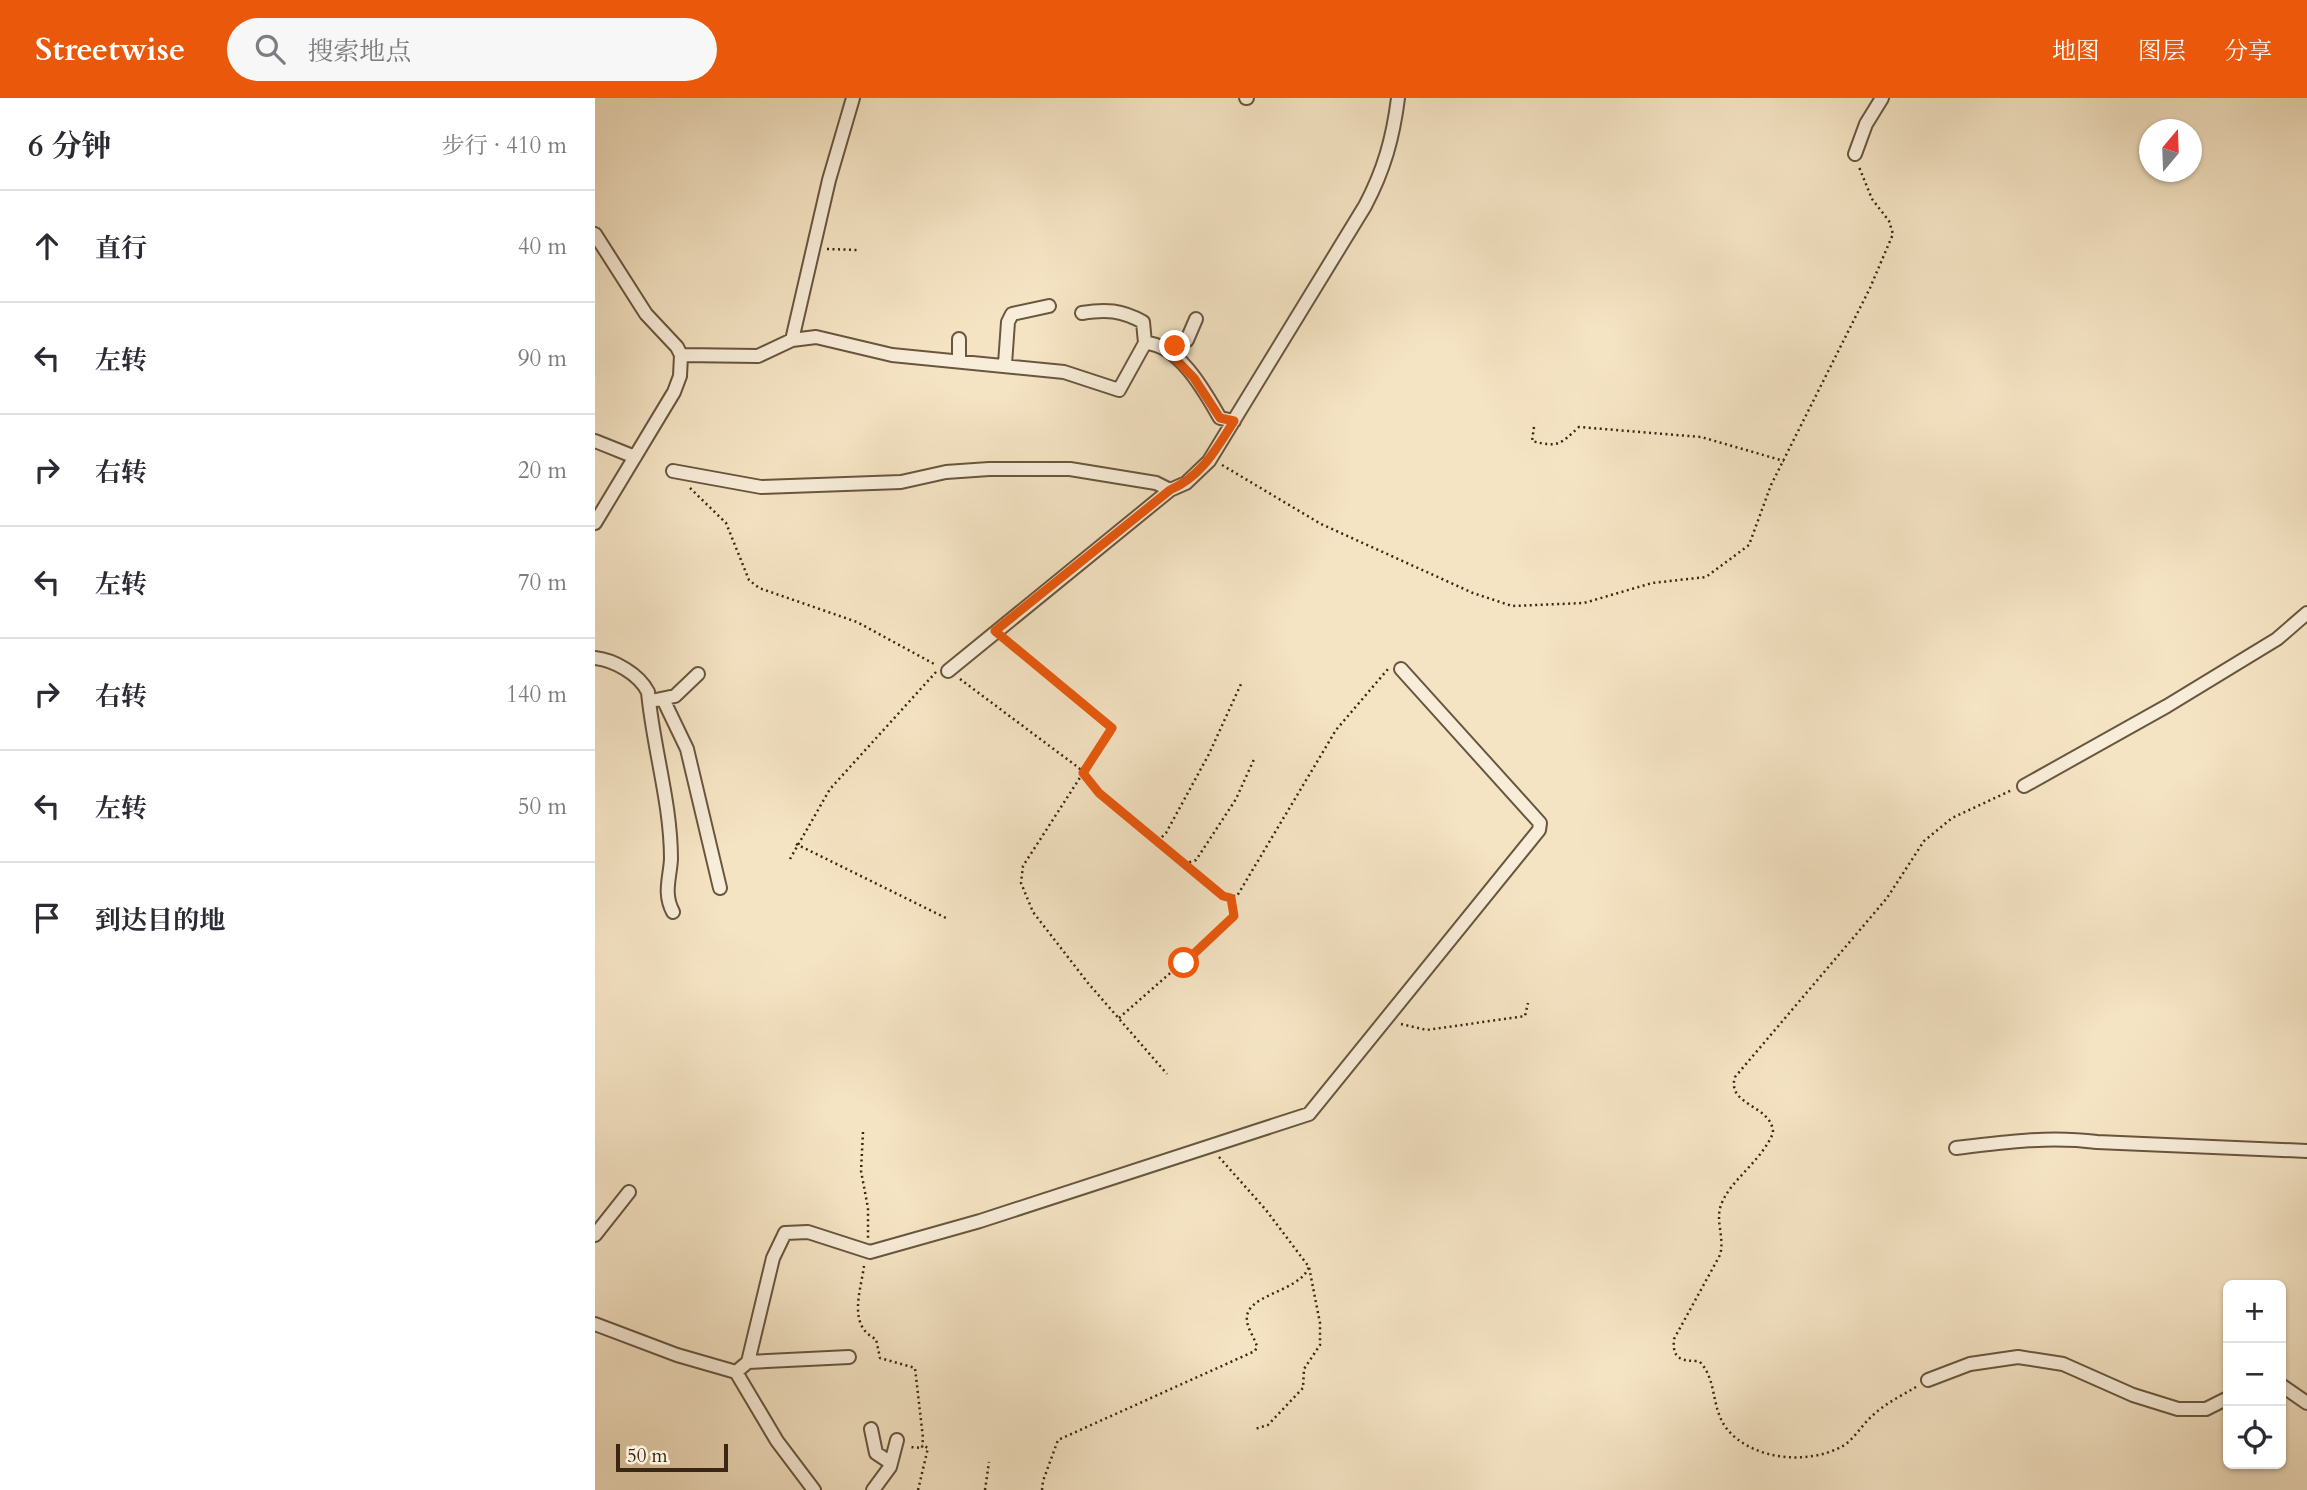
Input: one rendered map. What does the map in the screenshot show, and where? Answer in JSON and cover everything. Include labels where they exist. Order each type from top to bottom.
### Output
[{"type":"street","points":[[792,340],[813,248],[853,98]]},
{"type":"street","points":[[948,671],[1170,490],[1186,483],[1211,458],[1377,182],[1393,140],[1398,98]]},
{"type":"street","points":[[1855,154],[1867,124],[1882,98]]},
{"type":"street","points":[[595,234],[646,314],[677,346],[681,355],[680,376],[674,392],[595,523]]},
{"type":"street","points":[[1005,364],[1008,322],[1012,314],[1049,306]]},
{"type":"street","points":[[681,355],[758,356],[792,340],[816,337],[892,355],[1065,372],[1119,390],[1145,343],[1143,322],[1128,313],[1106,309],[1081,313]]},
{"type":"street","points":[[1167,350],[1187,340],[1196,319]]},
{"type":"street","points":[[959,360],[960,339]]},
{"type":"street","points":[[1145,343],[1167,350],[1194,378],[1220,418],[1234,421]]},
{"type":"street","points":[[595,441],[635,457]]},
{"type":"street","points":[[673,471],[761,487],[901,482],[946,472],[989,469],[1070,469],[1156,484],[1170,490]]},
{"type":"street","points":[[2024,786],[2167,706],[2277,639],[2307,613]]},
{"type":"street","points":[[595,658],[616,664],[645,685],[668,825],[671,859],[667,899],[673,912]]},
{"type":"street","points":[[736,1372],[748,1362],[773,1258],[785,1233],[808,1232],[866,1250],[980,1221],[1309,1114],[1539,830],[1540,823],[1401,669]]},
{"type":"street","points":[[649,700],[675,696],[698,674]]},
{"type":"street","points":[[663,699],[687,749],[720,888]]},
{"type":"street","points":[[1956,1148],[2028,1139],[2063,1138],[2097,1142],[2307,1151]]},
{"type":"street","points":[[595,1235],[629,1192]]},
{"type":"street","points":[[595,1324],[677,1355],[736,1372],[777,1441],[814,1490]]},
{"type":"street","points":[[748,1362],[849,1357]]},
{"type":"street","points":[[1928,1380],[1970,1364],[2018,1357],[2063,1364],[2133,1395],[2178,1409],[2206,1409],[2223,1400]]},
{"type":"street","points":[[2286,1388],[2307,1403]]},
{"type":"street","points":[[871,1429],[876,1453],[891,1463]]},
{"type":"street","points":[[873,1490],[891,1463],[896,1443]]},
{"type":"path","points":[[1211,458],[1338,533],[1473,593],[1512,606],[1584,603],[1652,583],[1706,577],[1749,545],[1758,515],[1893,234],[1889,221],[1873,199],[1855,154]]},
{"type":"path","points":[[813,248],[857,250]]},
{"type":"path","points":[[1534,427],[1532,441],[1553,446],[1569,439],[1579,427],[1585,425],[1637,434],[1664,432],[1701,437],[1784,461]]},
{"type":"path","points":[[673,471],[726,523],[749,580],[759,588],[857,622],[941,667],[830,789],[796,844],[790,859]]},
{"type":"path","points":[[995,631],[1112,728],[1023,866],[1021,883],[1033,912],[1167,1074]]},
{"type":"path","points":[[948,671],[1083,773],[1099,793],[1223,896],[1231,898],[1237,896],[1249,878],[1336,730],[1393,664],[1401,669]]},
{"type":"path","points":[[1158,841],[1166,833],[1209,754],[1241,684]]},
{"type":"path","points":[[1184,864],[1196,860],[1200,854],[1236,799],[1255,757]]},
{"type":"path","points":[[1928,1380],[1882,1408],[1839,1448],[1821,1453],[1766,1456],[1729,1432],[1718,1414],[1708,1370],[1699,1361],[1686,1363],[1678,1358],[1675,1355],[1674,1339],[1721,1250],[1719,1214],[1722,1202],[1760,1157],[1773,1133],[1767,1116],[1738,1097],[1733,1087],[1735,1077],[1887,898],[1924,841],[1951,818],[2024,786]]},
{"type":"path","points":[[796,844],[946,918]]},
{"type":"path","points":[[1119,1018],[1234,916],[1231,898]]},
{"type":"path","points":[[1389,1018],[1427,1030],[1521,1018],[1528,1003]]},
{"type":"path","points":[[863,1132],[861,1171],[868,1208],[859,1323],[864,1333],[876,1339],[880,1358],[915,1368],[922,1445]]},
{"type":"path","points":[[1210,1146],[1266,1210],[1309,1266],[1320,1323],[1320,1346],[1306,1365],[1303,1388],[1268,1425],[1255,1429]]},
{"type":"path","points":[[1042,1490],[1058,1440],[1255,1351],[1257,1347],[1247,1323],[1247,1312],[1252,1304],[1300,1280],[1309,1266]]},
{"type":"path","points":[[896,1443],[922,1448],[922,1445]]},
{"type":"path","points":[[918,1490],[928,1448],[922,1445]]},
{"type":"path","points":[[985,1490],[989,1462]]},
{"type":"route","points":[[1175,346],[1167,350],[1194,378],[1220,418],[1234,421],[1209,461],[1186,483],[1170,490],[995,631],[1029,662],[1112,728],[1083,773],[1099,793],[1223,896],[1231,898],[1234,916],[1184,963]]}]
